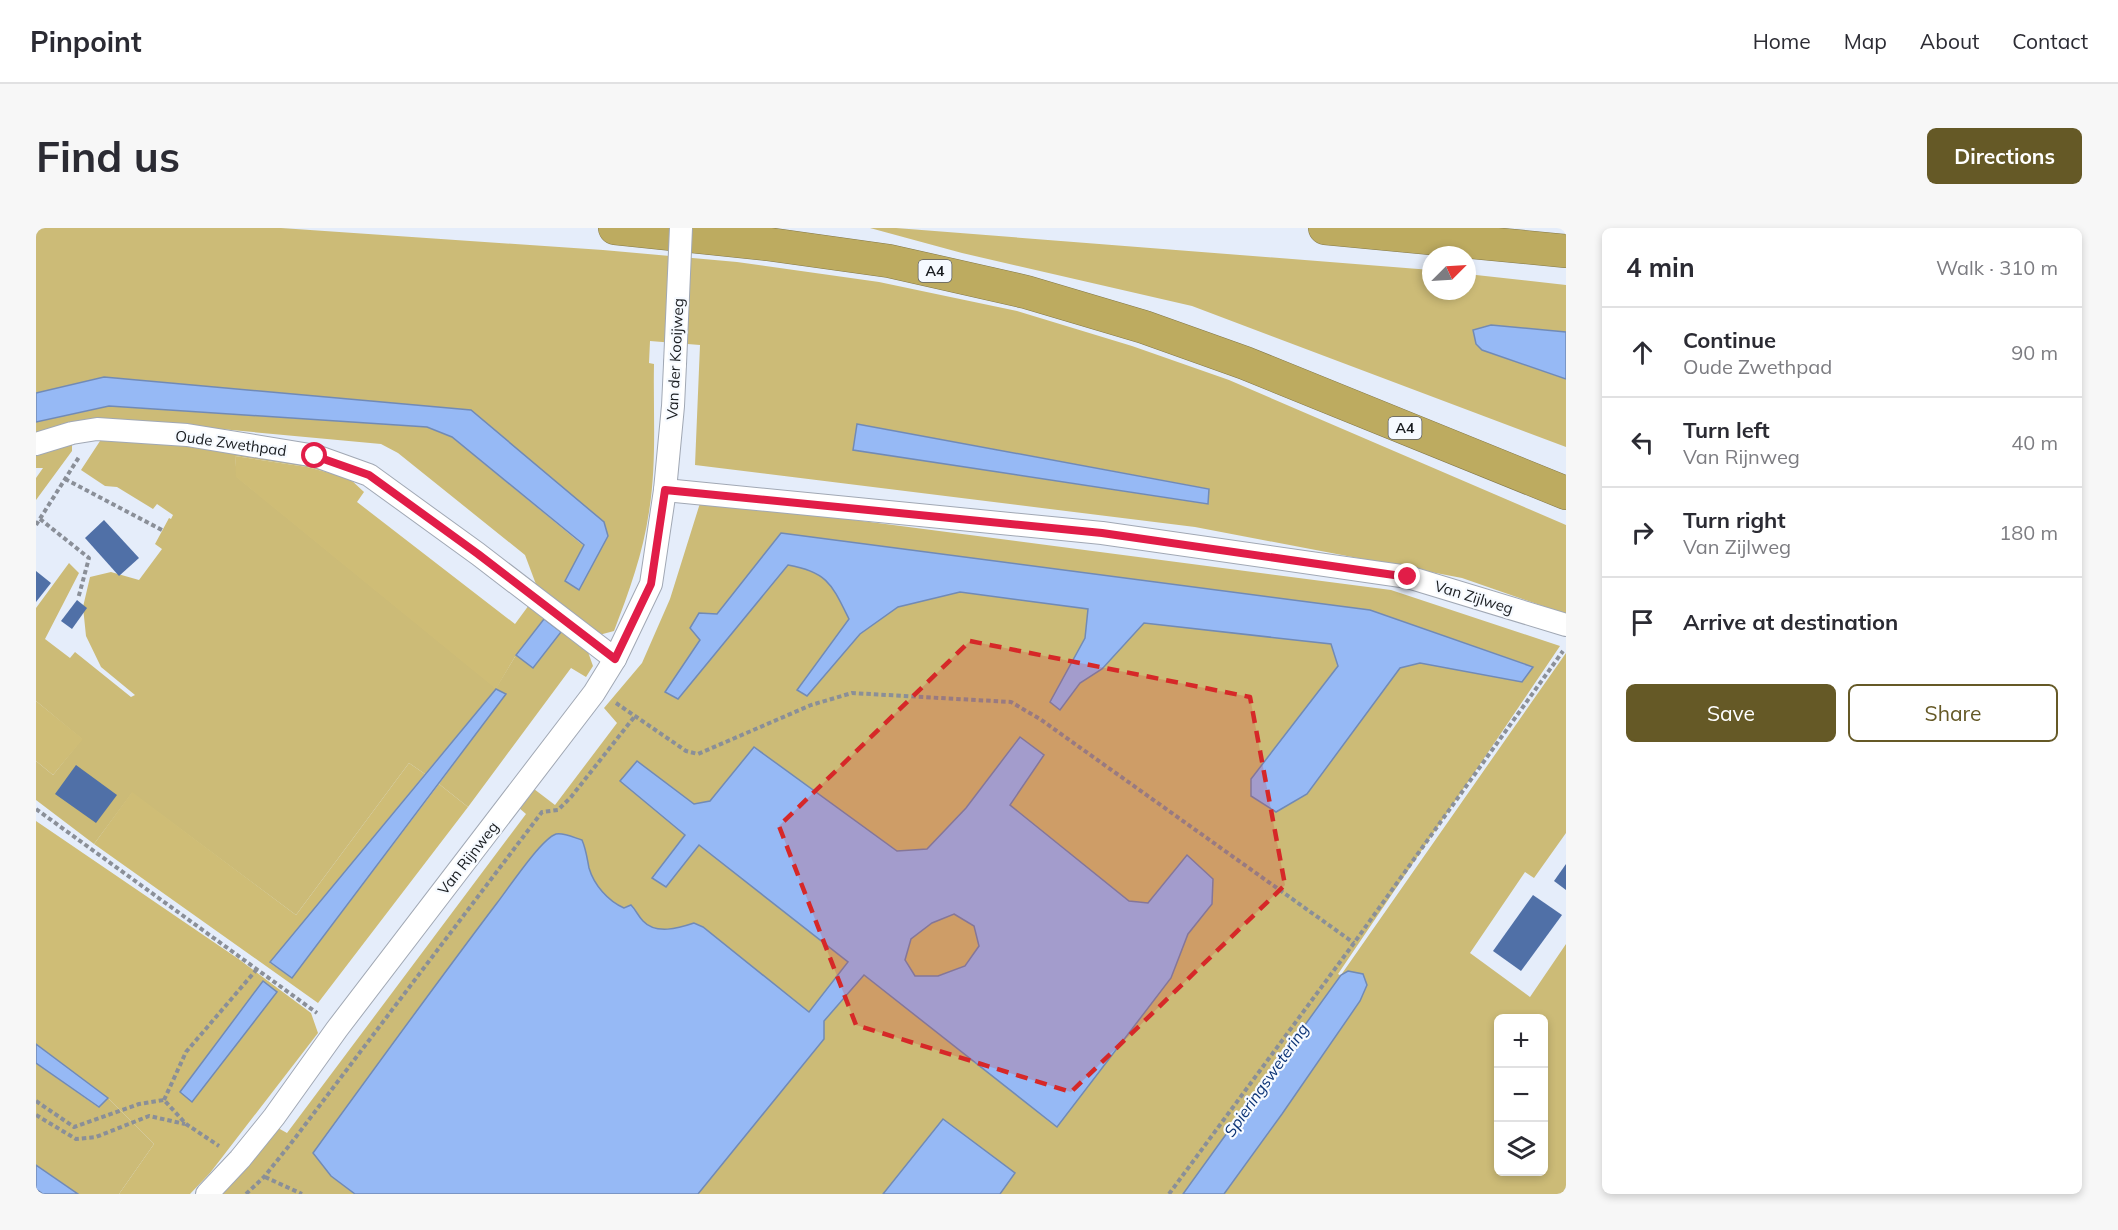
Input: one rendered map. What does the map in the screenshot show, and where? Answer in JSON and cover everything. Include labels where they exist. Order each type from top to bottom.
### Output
[{"type":"highway","name":"A4","points":[[615,228],[767,244],[889,261],[1026,292],[1144,327],[1245,363],[1566,493]]},
{"type":"highway","points":[[1325,228],[1566,251]]},
{"type":"street","name":"Van der Kooijweg","points":[[665,490],[673,406],[681,228]]},
{"type":"street","name":"Oude Zwethpad","points":[[36,444],[72,433],[97,429],[187,435],[315,456],[369,475],[478,554],[615,659]]},
{"type":"street","name":"Van Zijlweg","points":[[665,490],[1102,533],[1408,577],[1566,625]]},
{"type":"street","name":"Van Rijnweg","points":[[207,1194],[240,1159],[274,1117],[337,1029],[594,693],[615,659],[651,584],[665,490]]},
{"type":"path","points":[[36,525],[97,429]]},
{"type":"path","points":[[65,479],[162,530]]},
{"type":"path","points":[[40,519],[89,558],[78,599]]},
{"type":"path","points":[[1169,1194],[1354,943],[1566,647]]},
{"type":"path","points":[[609,698],[686,751],[698,754],[811,705],[852,693],[1011,702],[1040,719],[1354,943]]},
{"type":"path","points":[[246,1194],[264,1177],[542,812],[558,810],[571,797],[635,716]]},
{"type":"path","points":[[36,809],[324,1017],[337,1029]]},
{"type":"path","points":[[164,1101],[186,1052],[257,969]]},
{"type":"path","points":[[36,1101],[74,1126],[138,1104],[164,1101]]},
{"type":"path","points":[[164,1101],[186,1124],[240,1159]]},
{"type":"path","points":[[36,1115],[76,1139],[96,1137],[149,1116],[186,1124]]},
{"type":"path","points":[[264,1177],[303,1194]]},
{"type":"highlighted area","points":[[970,641],[1250,697],[1285,885],[1071,1092],[856,1025],[779,826]]},
{"type":"shaded area","points":[[36,228],[281,228],[603,250],[737,262],[879,282],[1017,311],[1132,346],[1229,380],[1566,525],[1566,614],[1462,578],[1195,527],[695,465],[700,345],[650,341],[649,363],[654,364],[654,456],[646,527],[635,572],[614,631],[599,635],[537,587],[525,555],[398,453],[381,444],[188,426],[36,435],[36,422],[109,406],[427,427],[452,437],[584,546],[565,580],[579,589],[608,536],[471,410],[104,377],[36,393]],"holes":[[[857,424],[1209,489],[1208,504],[854,450]]]},
{"type":"shaded area","points":[[870,228],[896,228],[1422,269],[1422,300],[1476,300],[1476,275],[1566,285],[1566,332],[1491,325],[1473,330],[1482,350],[1566,379],[1566,447],[1192,306],[962,253]]},
{"type":"shaded area","points":[[116,437],[309,459],[349,478],[307,467],[235,456],[237,477],[496,688],[516,655],[533,668],[561,632],[588,652],[593,666],[586,677],[571,668],[468,807],[439,784],[505,694],[496,689],[425,774],[409,763],[296,915],[132,793],[94,844],[36,800],[36,761],[53,775],[82,739],[36,701],[36,608],[69,563],[79,573],[45,639],[70,658],[75,652],[131,697],[135,695],[101,667],[86,636],[83,607],[90,577],[111,572],[139,580],[162,549],[155,544],[169,518],[171,519],[173,515],[157,504],[153,509],[117,487],[105,486],[81,470],[100,441]]},
{"type":"shaded area","points":[[65,444],[72,445],[72,451],[36,500],[36,478],[43,468],[36,468],[36,452]]},
{"type":"shaded area","points":[[235,456],[307,467],[349,478],[364,492],[357,502],[515,624],[529,605],[544,619],[516,655],[496,689],[236,477]]},
{"type":"shaded area","points":[[701,500],[1391,590],[1560,646],[1338,974],[1358,986],[1207,1194],[221,1194],[278,1128],[287,1133],[526,814],[518,807],[534,789],[555,805],[617,723],[604,708],[642,663],[670,599]]},
{"type":"shaded area","points":[[1566,653],[1566,833],[1534,878],[1525,872],[1470,953],[1530,997],[1566,944],[1566,1191],[1564,1194],[1224,1194],[1360,1001],[1348,971],[1341,975]]},
{"type":"shaded area","points":[[36,701],[83,739],[53,775],[36,761]]},
{"type":"shaded area","points":[[409,763],[425,774],[270,963],[292,978],[439,784],[468,807],[318,1003],[94,844],[132,792],[296,915]]},
{"type":"shaded area","points":[[36,821],[240,960],[311,1013],[318,1033],[210,1173],[190,1194],[119,1194],[154,1144],[108,1098],[36,1044]],"holes":[[[263,982],[277,992],[191,1102]]]},
{"type":"shaded area","points":[[36,1063],[98,1107],[108,1098],[154,1144],[119,1194],[78,1194],[36,1165]]},
{"type":"water","points":[[1491,325],[1566,332],[1566,379],[1482,350],[1476,344],[1473,330]]},
{"type":"water","points":[[104,377],[471,410],[604,522],[608,536],[579,590],[565,581],[584,545],[452,437],[427,427],[109,406],[36,422],[36,393]]},
{"type":"water","points":[[857,424],[1209,489],[1208,504],[853,450]]},
{"type":"water","points":[[781,533],[1370,610],[1533,667],[1522,682],[1420,663],[1400,668],[1307,794],[1276,812],[1251,796],[1251,779],[1338,666],[1331,644],[1144,623],[1102,669],[1080,683],[1060,710],[1050,702],[1085,638],[1088,609],[960,592],[898,607],[860,634],[807,696],[797,690],[849,619],[827,582],[812,572],[788,565],[678,699],[665,692],[700,640],[690,628],[699,613],[717,614]]},
{"type":"water","points":[[544,619],[561,632],[533,668],[516,655]]},
{"type":"water","points":[[496,689],[506,694],[292,978],[270,962]]},
{"type":"water","points":[[1020,737],[1044,755],[1010,805],[1129,901],[1148,903],[1187,855],[1213,879],[1212,904],[1188,934],[1171,978],[1057,1127],[864,975],[824,1021],[824,1039],[698,1194],[355,1194],[331,1176],[313,1153],[525,865],[542,845],[556,834],[565,834],[582,840],[594,880],[612,901],[624,908],[631,905],[643,921],[654,928],[668,929],[694,923],[703,927],[809,1012],[848,962],[699,845],[666,887],[652,878],[685,835],[620,781],[637,761],[694,804],[710,801],[754,747],[897,851],[927,849],[966,808]],"holes":[[[954,914],[974,926],[979,946],[965,966],[938,976],[915,976],[905,960],[911,939],[932,923]]]},
{"type":"water","name":"Spieringswetering","points":[[1348,971],[1363,974],[1367,985],[1360,1001],[1224,1194],[1183,1194],[1341,975]]},
{"type":"water","points":[[263,981],[277,992],[192,1102],[180,1092]]},
{"type":"water","points":[[36,1044],[108,1098],[99,1107],[36,1063]]},
{"type":"water","points":[[943,1119],[1015,1173],[1000,1194],[883,1194]]},
{"type":"water","points":[[36,1165],[78,1194],[43,1194],[36,1189]]},
{"type":"building","points":[[104,520],[139,558],[119,576],[85,538]]},
{"type":"building","points":[[36,571],[51,583],[36,602]]},
{"type":"building","points":[[77,600],[87,608],[72,629],[61,621]]},
{"type":"building","points":[[76,765],[117,795],[96,823],[55,794]]},
{"type":"building","points":[[1566,864],[1566,890],[1554,881]]},
{"type":"building","points":[[1533,895],[1562,915],[1521,971],[1493,951]]},
{"type":"route","points":[[315,456],[369,475],[478,554],[615,659],[651,584],[665,490],[1102,533],[1408,577]]}]
